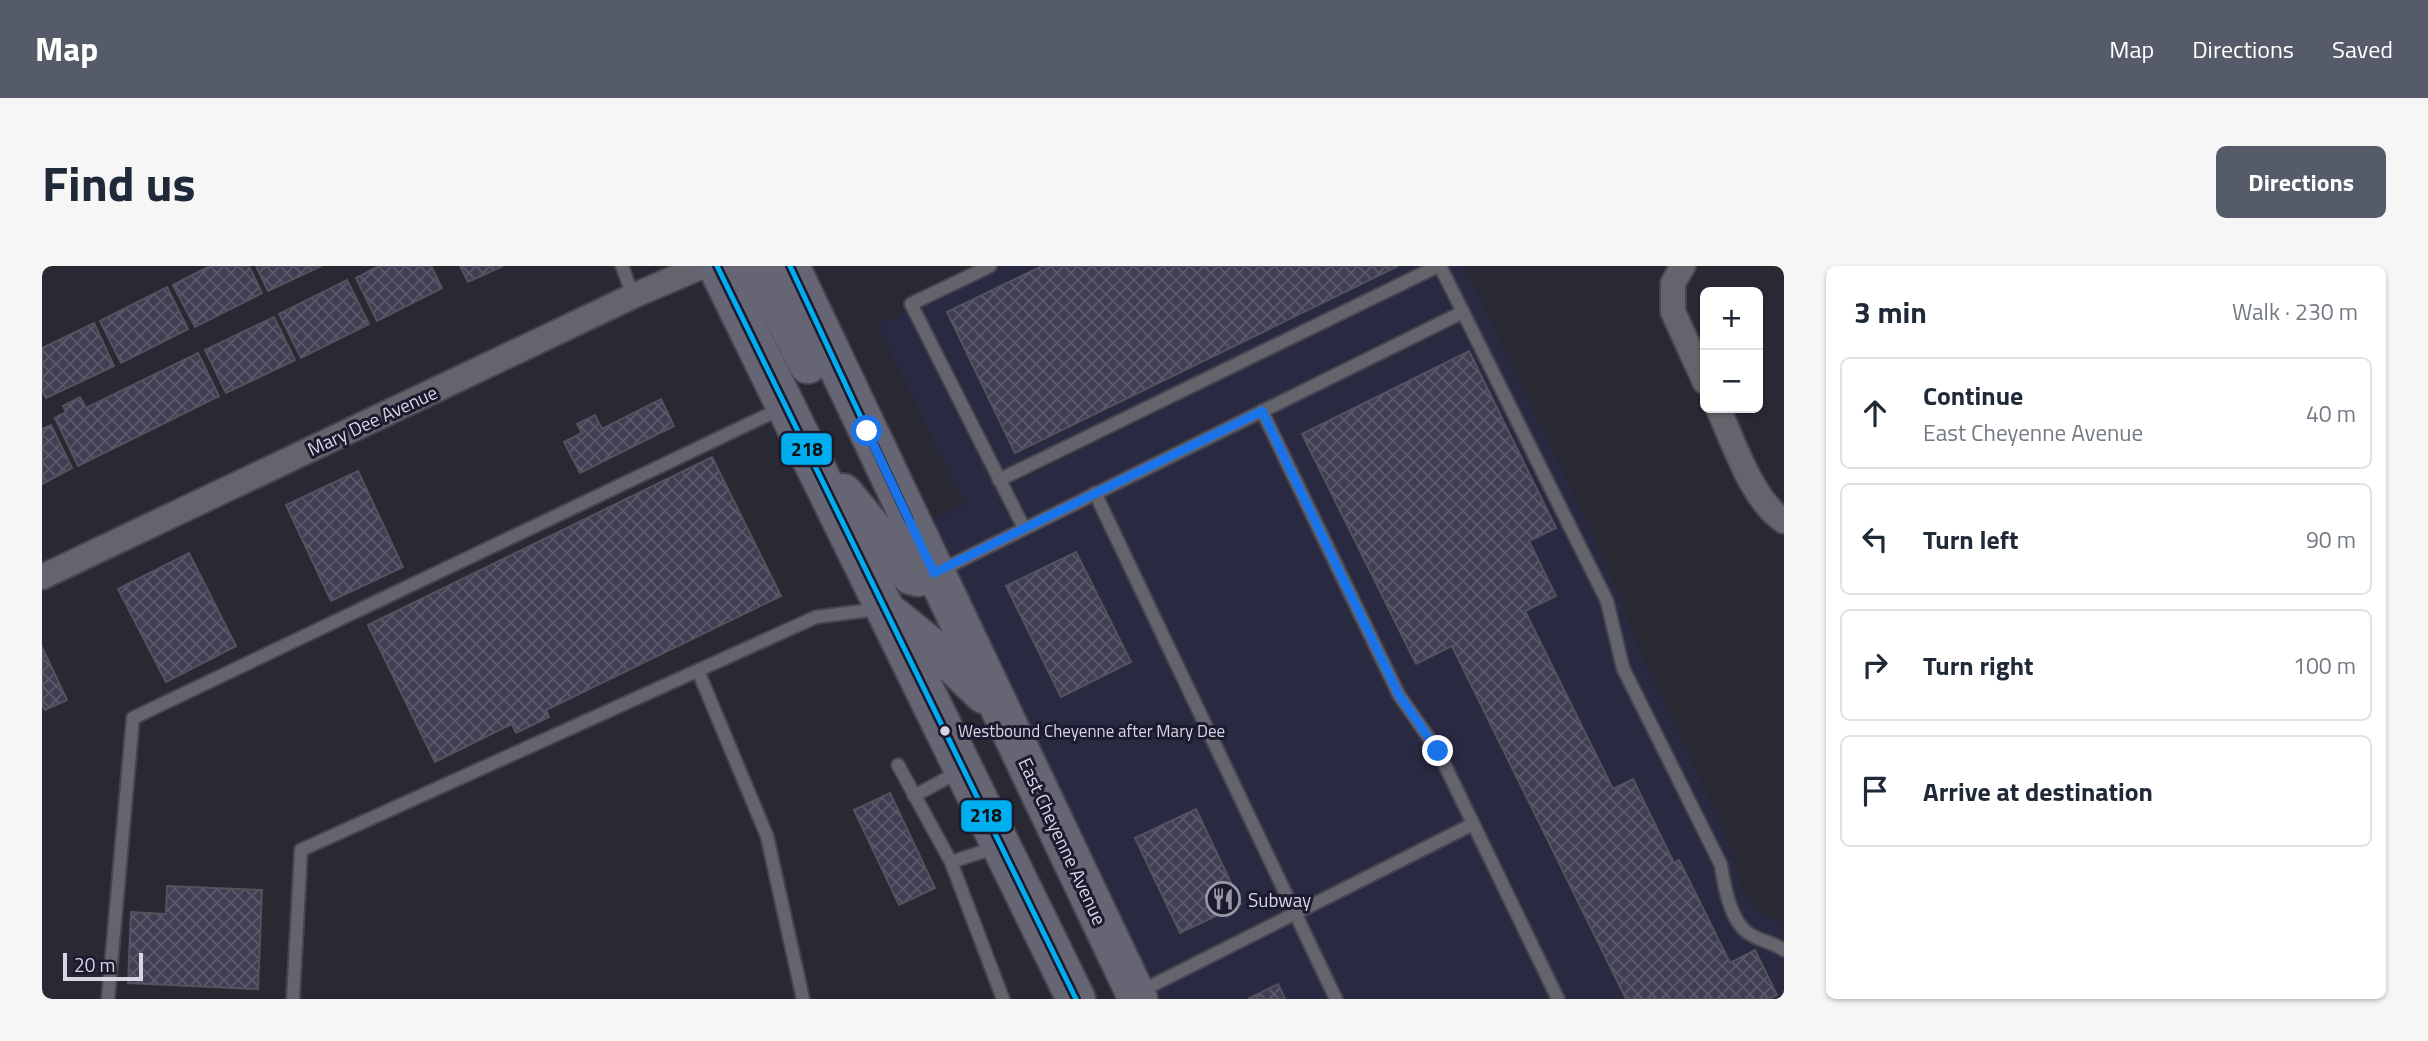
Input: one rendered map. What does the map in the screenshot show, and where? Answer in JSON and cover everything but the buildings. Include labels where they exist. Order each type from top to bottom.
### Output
[{"type":"main road","points":[[717,266],[1076,999]]},
{"type":"main road","points":[[747,266],[756,273],[779,309],[830,404],[849,425],[867,431]]},
{"type":"main road","name":"East Cheyenne Avenue","points":[[790,266],[1137,997]]},
{"type":"main road","points":[[807,451],[911,575],[918,577],[934,573]]},
{"type":"main road","points":[[883,608],[957,668],[1000,710]]},
{"type":"main road","points":[[1001,845],[1091,970],[1137,997]]},
{"type":"street","name":"Mary Dee Avenue","points":[[42,577],[633,296],[703,266]]},
{"type":"street","points":[[1678,274],[1672,312],[1700,371]]},
{"type":"street","points":[[1720,413],[1755,487],[1774,515],[1784,521]]},
{"type":"lane","points":[[622,266],[633,296]]},
{"type":"lane","points":[[990,266],[911,304],[1024,528]]},
{"type":"lane","points":[[999,480],[1439,266],[1607,601],[1623,668],[1721,865],[1725,895],[1733,911],[1747,933],[1776,944],[1784,950]]},
{"type":"lane","points":[[934,573],[1463,312]]},
{"type":"lane","points":[[108,999],[133,718],[785,407]]},
{"type":"lane","points":[[1262,411],[1399,695],[1438,751],[1558,999]]},
{"type":"lane","points":[[1095,493],[1336,999]]},
{"type":"lane","points":[[293,999],[301,850],[816,617],[883,608]]},
{"type":"lane","points":[[698,671],[766,836],[803,999]]},
{"type":"lane","points":[[898,765],[951,862],[1003,999]]},
{"type":"lane","points":[[914,796],[964,769]]},
{"type":"lane","points":[[1137,997],[1295,912],[1473,824]]},
{"type":"lane","points":[[951,862],[1001,845]]},
{"type":"shaded area","points":[[1002,266],[1465,266],[1609,570],[1640,651],[1727,838],[1742,889],[1757,910],[1784,924],[1784,999],[1161,999],[932,520],[965,505],[877,325]]},
{"type":"transit line","name":"218","points":[[717,266],[1076,999]]},
{"type":"transit line","name":"218","points":[[790,266],[909,520]]},
{"type":"place","name":"Westbound Cheyenne after Mary Dee","points":[[945,731]]},
{"type":"place","name":"Subway","points":[[1223,899]]},
{"type":"route","points":[[867,431],[934,573],[1262,411],[1399,695],[1438,751]]}]
